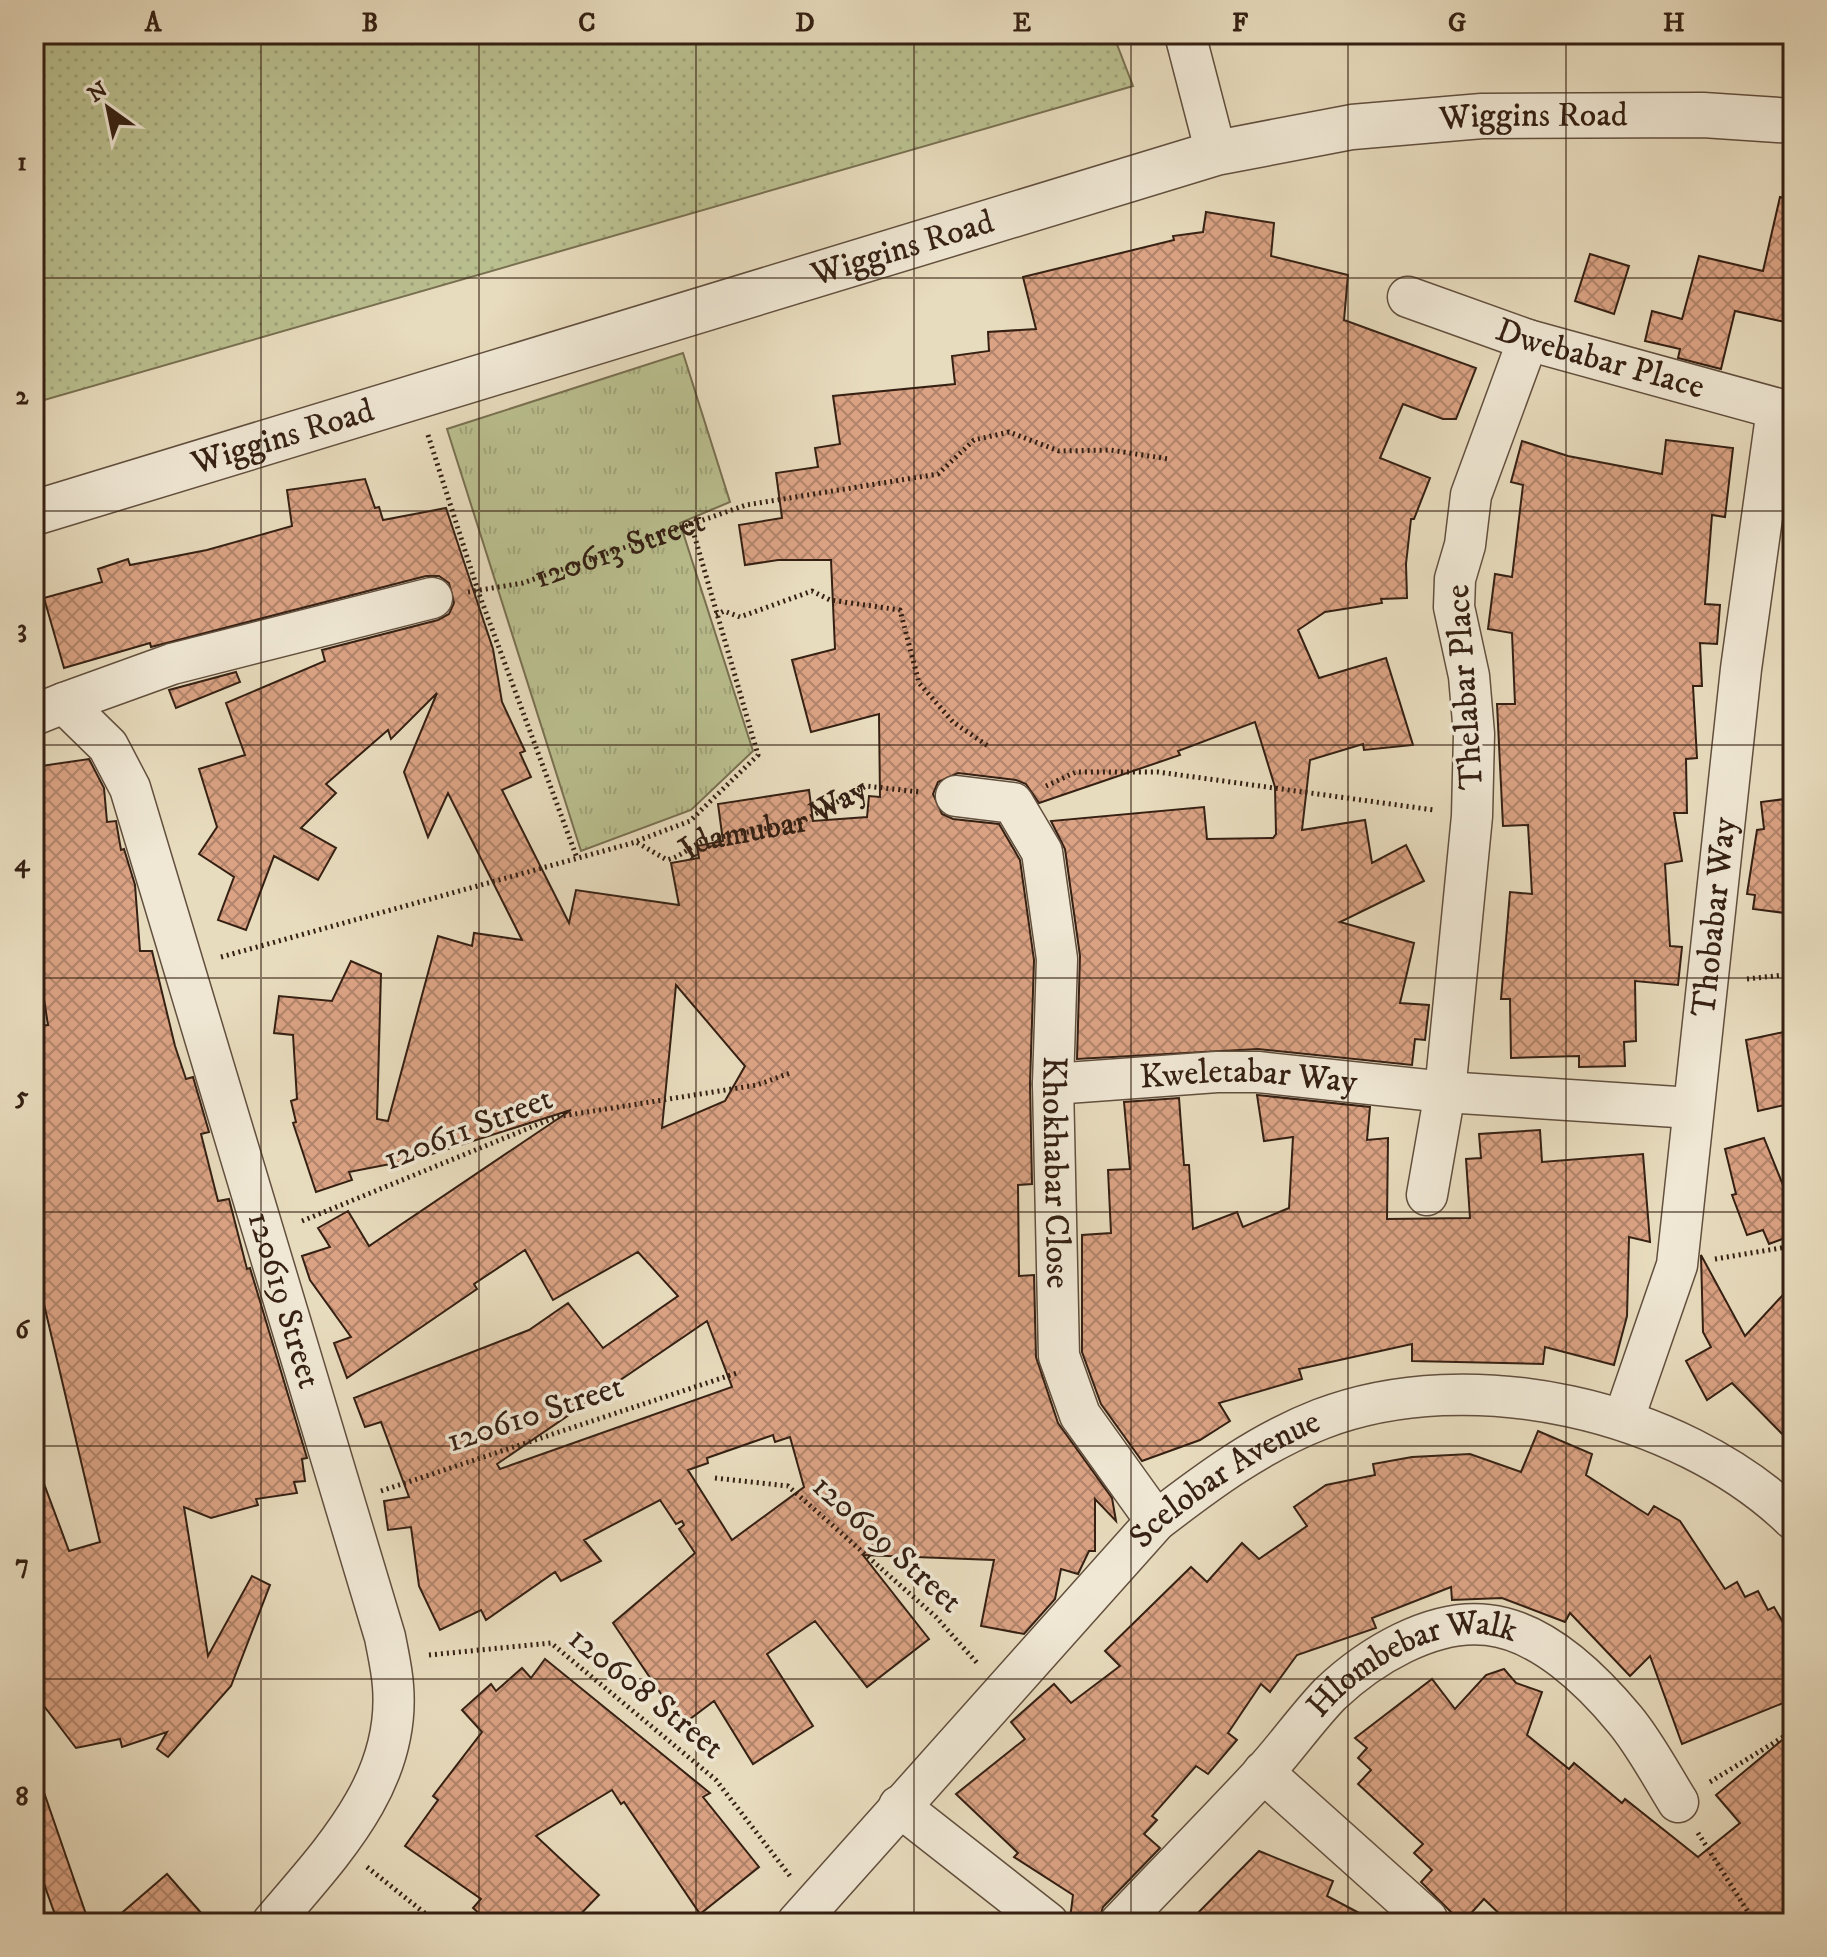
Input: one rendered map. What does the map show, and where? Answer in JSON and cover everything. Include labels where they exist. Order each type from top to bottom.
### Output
[{"type":"street","points":[[1185,34],[1216,153]]},
{"type":"street","name":"Wiggins Road","points":[[34,513],[1216,153],[1352,127],[1482,116],[1703,115],[1793,121]]},
{"type":"street","name":"Dwebabar Place","points":[[1408,297],[1528,340],[1785,411]]},
{"type":"street","name":"Thelabar Place","points":[[1427,1195],[1445,1092],[1472,816],[1474,734],[1469,676],[1454,607],[1455,579],[1465,545],[1471,495],[1528,340]]},
{"type":"street","name":"Thobabar Way","points":[[1624,1418],[1677,1265],[1741,669],[1785,411]]},
{"type":"street","points":[[49,709],[172,664],[432,598]]},
{"type":"street","name":"120619 Street","points":[[49,709],[108,746],[130,788],[346,1503],[389,1659],[393,1689],[389,1737],[376,1783],[356,1822],[272,1923]]},
{"type":"street","points":[[956,796],[1013,803]]},
{"type":"street","name":"Khokhabar Close","points":[[1013,803],[1042,852],[1052,902],[1057,959],[1053,1084],[1059,1356],[1080,1415],[1156,1521]]},
{"type":"street","name":"Kweletabar Way","points":[[1053,1084],[1258,1072],[1445,1092]]},
{"type":"street","points":[[1445,1092],[1692,1108]]},
{"type":"street","name":"Scelobar Avenue","points":[[805,1914],[1156,1521],[1226,1467],[1320,1419],[1358,1407],[1412,1398],[1457,1396],[1526,1399],[1624,1418],[1728,1471],[1793,1519]]},
{"type":"street","name":"Hlombebar Walk","points":[[1120,1923],[1263,1772],[1331,1694],[1376,1659],[1405,1642],[1446,1628],[1487,1625],[1520,1633],[1586,1678],[1626,1721],[1678,1802]]},
{"type":"street","points":[[1263,1772],[1427,1919]]},
{"type":"street","points":[[899,1806],[1048,1923]]},
{"type":"path","points":[[416,396],[478,591],[577,858]]},
{"type":"path","name":"120613 Street","points":[[432,598],[523,583],[746,505],[938,474],[974,440],[1009,432],[1059,451],[1110,450],[1169,459]]},
{"type":"path","points":[[636,842],[690,821],[758,755],[691,524]]},
{"type":"path","points":[[716,615],[724,611],[740,617],[812,591],[830,600],[900,610],[919,683],[953,722],[988,746]]},
{"type":"path","points":[[1013,803],[1076,772],[1158,772],[1472,816]]},
{"type":"path","name":"Idamubar Way","points":[[183,967],[636,842],[667,860],[682,856],[691,846],[705,840],[801,822],[866,786],[956,796]]},
{"type":"path","name":"120611 Street","points":[[264,1237],[556,1117],[757,1085],[790,1073]]},
{"type":"path","points":[[1677,1265],[1793,1246]]},
{"type":"path","name":"120610 Street","points":[[346,1503],[740,1372]]},
{"type":"path","name":"120609 Street","points":[[715,1478],[788,1486],[936,1617],[1003,1692]]},
{"type":"path","name":"120608 Street","points":[[389,1659],[551,1643],[716,1780],[805,1914]]},
{"type":"path","points":[[1755,1923],[1678,1802],[1793,1731]]},
{"type":"path","points":[[338,1844],[437,1923]]},
{"type":"green space","points":[[34,34],[1113,34],[1133,86],[34,403]]},
{"type":"green space","points":[[683,353],[730,502],[680,523],[753,751],[691,810],[581,851],[447,429]]},
{"type":"building","points":[[1780,197],[1793,199],[1793,289],[1785,322],[1735,311],[1721,369],[1678,358],[1680,349],[1645,341],[1652,311],[1682,319],[1699,256],[1763,271]]},
{"type":"building","points":[[1206,212],[1274,223],[1271,256],[1348,275],[1344,320],[1476,368],[1456,419],[1443,419],[1403,404],[1380,458],[1430,478],[1414,519],[1411,519],[1406,564],[1407,598],[1381,599],[1382,603],[1325,612],[1298,630],[1319,678],[1386,658],[1413,745],[1364,750],[1363,744],[1310,760],[1302,830],[1365,820],[1372,863],[1406,845],[1424,881],[1340,922],[1414,943],[1400,1003],[1429,1005],[1425,1040],[1415,1039],[1412,1065],[1258,1049],[1077,1059],[1080,956],[1065,849],[1051,821],[1204,807],[1207,839],[1273,838],[1276,834],[1275,787],[1255,722],[1178,751],[1180,755],[1039,803],[1026,784],[1016,780],[958,773],[938,782],[933,794],[942,814],[953,819],[999,824],[1020,860],[1034,960],[1030,1084],[1032,1184],[1018,1185],[1019,1276],[1034,1275],[1036,1357],[1058,1423],[1112,1498],[1116,1521],[1095,1499],[1095,1551],[1089,1551],[1078,1574],[1061,1569],[1055,1599],[1024,1634],[981,1626],[994,1560],[863,1555],[929,1639],[867,1687],[815,1621],[767,1654],[813,1726],[753,1764],[714,1701],[682,1725],[613,1623],[695,1553],[679,1529],[684,1525],[682,1521],[676,1524],[660,1500],[584,1540],[601,1561],[561,1581],[555,1572],[486,1620],[481,1610],[440,1630],[419,1586],[411,1527],[388,1530],[384,1501],[409,1497],[381,1422],[365,1427],[354,1398],[529,1330],[568,1303],[603,1348],[678,1296],[638,1252],[553,1300],[525,1250],[474,1284],[477,1289],[347,1378],[334,1343],[351,1337],[310,1280],[302,1256],[330,1247],[318,1228],[348,1211],[369,1246],[571,1110],[416,1159],[349,1172],[352,1180],[316,1192],[293,1123],[296,1122],[291,1101],[297,1099],[293,1035],[274,1033],[279,996],[332,1001],[351,961],[381,974],[377,1119],[388,1121],[438,936],[472,946],[474,933],[522,940],[448,793],[428,837],[404,772],[437,693],[391,739],[388,730],[326,784],[336,793],[301,828],[336,848],[318,880],[274,856],[246,930],[218,920],[234,877],[199,854],[217,827],[199,769],[245,755],[226,703],[325,661],[322,650],[438,620],[449,614],[454,603],[449,583],[439,576],[426,576],[151,647],[150,643],[64,668],[44,598],[102,582],[98,569],[128,559],[130,565],[207,550],[292,526],[287,490],[365,479],[375,508],[379,507],[383,520],[446,508],[493,649],[502,702],[525,751],[520,753],[531,777],[502,790],[569,923],[576,890],[679,905],[671,863],[699,858],[697,846],[723,841],[718,804],[809,790],[813,821],[867,817],[869,796],[880,797],[879,714],[811,732],[792,660],[835,649],[831,560],[778,560],[745,565],[739,525],[782,518],[776,473],[818,467],[815,448],[840,444],[833,396],[955,384],[952,356],[989,351],[988,332],[1036,329],[1023,277],[1174,240],[1173,236],[1203,232]],"holes":[[[676,985],[745,1066],[725,1101],[662,1128]],[[707,1321],[732,1387],[500,1469],[497,1464]],[[773,1435],[775,1442],[790,1437],[804,1487],[732,1540],[688,1470],[708,1463],[707,1458]]]},
{"type":"building","points":[[1590,254],[1629,266],[1614,314],[1575,301]]},
{"type":"building","points":[[1666,440],[1733,448],[1725,517],[1712,515],[1705,604],[1720,605],[1717,644],[1700,643],[1702,686],[1693,686],[1697,758],[1686,759],[1687,813],[1674,813],[1682,861],[1665,864],[1670,946],[1682,947],[1678,985],[1635,981],[1636,1041],[1624,1042],[1625,1066],[1579,1067],[1579,1056],[1511,1058],[1510,999],[1501,999],[1510,892],[1532,894],[1528,825],[1503,826],[1497,704],[1515,704],[1512,633],[1488,629],[1495,574],[1512,577],[1523,485],[1511,482],[1522,441],[1568,456],[1662,474]]},
{"type":"building","points":[[236,672],[240,682],[176,708],[169,690]]},
{"type":"building","points":[[89,759],[104,788],[107,822],[116,821],[121,850],[124,849],[135,885],[140,951],[152,951],[175,1046],[186,1079],[193,1077],[209,1132],[201,1134],[218,1201],[229,1199],[247,1269],[250,1268],[307,1458],[302,1459],[305,1481],[294,1482],[297,1493],[256,1499],[258,1505],[211,1518],[184,1507],[208,1656],[252,1576],[270,1585],[231,1686],[168,1757],[157,1749],[167,1732],[122,1747],[120,1739],[76,1748],[34,1693],[34,1466],[37,1465],[69,1551],[100,1542],[34,1262],[34,1026],[48,1025],[34,936],[34,767]]},
{"type":"building","points":[[1793,798],[1793,914],[1753,909],[1755,895],[1747,894],[1757,830],[1764,829],[1761,802]]},
{"type":"building","points":[[1793,1030],[1793,1103],[1758,1111],[1746,1040]]},
{"type":"building","points":[[1257,1095],[1370,1107],[1367,1140],[1388,1138],[1387,1219],[1470,1218],[1466,1159],[1481,1158],[1479,1134],[1540,1130],[1542,1162],[1643,1154],[1650,1242],[1629,1237],[1627,1316],[1614,1365],[1545,1347],[1543,1364],[1412,1361],[1412,1344],[1299,1369],[1302,1379],[1219,1403],[1230,1421],[1200,1440],[1142,1461],[1101,1404],[1082,1352],[1082,1235],[1111,1233],[1108,1170],[1130,1169],[1124,1102],[1179,1098],[1184,1165],[1189,1165],[1193,1229],[1237,1212],[1243,1227],[1289,1208],[1293,1137],[1264,1141]]},
{"type":"building","points":[[1764,1138],[1793,1210],[1793,1235],[1769,1244],[1763,1230],[1747,1235],[1732,1195],[1736,1194],[1725,1149]]},
{"type":"building","points":[[1701,1255],[1745,1336],[1793,1284],[1793,1445],[1732,1383],[1707,1400],[1686,1361],[1711,1347],[1703,1332]]},
{"type":"building","points":[[1538,1431],[1592,1454],[1586,1475],[1648,1515],[1654,1506],[1680,1521],[1725,1589],[1737,1582],[1745,1597],[1758,1591],[1768,1610],[1774,1607],[1784,1624],[1793,1622],[1793,1699],[1682,1744],[1650,1656],[1630,1676],[1570,1613],[1565,1622],[1502,1598],[1452,1600],[1451,1587],[1372,1618],[1376,1628],[1297,1655],[1270,1692],[1261,1684],[1228,1733],[1237,1740],[1208,1774],[1196,1766],[1152,1816],[1157,1820],[1144,1834],[1160,1848],[1103,1907],[1098,1923],[1070,1919],[1073,1895],[1014,1857],[1018,1853],[956,1794],[1025,1739],[1011,1722],[1054,1684],[1071,1703],[1120,1666],[1105,1651],[1191,1567],[1207,1582],[1242,1543],[1259,1559],[1307,1526],[1294,1507],[1326,1485],[1375,1475],[1373,1464],[1412,1457],[1470,1454],[1521,1472]]},
{"type":"building","points":[[545,1659],[710,1793],[703,1797],[759,1867],[700,1914],[624,1802],[621,1804],[612,1790],[536,1836],[599,1895],[572,1923],[490,1923],[473,1908],[481,1899],[405,1846],[438,1800],[433,1796],[482,1732],[462,1710],[491,1684],[496,1691],[522,1668],[531,1678]]},
{"type":"building","points":[[1504,1669],[1516,1683],[1542,1692],[1527,1735],[1569,1769],[1574,1763],[1622,1803],[1625,1799],[1698,1857],[1740,1823],[1716,1795],[1793,1731],[1793,1910],[1769,1923],[1509,1923],[1484,1899],[1462,1923],[1421,1882],[1432,1870],[1414,1853],[1423,1844],[1358,1784],[1371,1770],[1358,1758],[1367,1748],[1355,1738],[1432,1679],[1455,1709],[1486,1675]]},
{"type":"building","points":[[39,1778],[89,1923],[58,1923],[34,1856],[34,1779]]},
{"type":"building","points":[[1259,1851],[1333,1881],[1327,1896],[1378,1923],[1188,1923]]},
{"type":"building","points":[[167,1874],[210,1923],[110,1923]]}]
